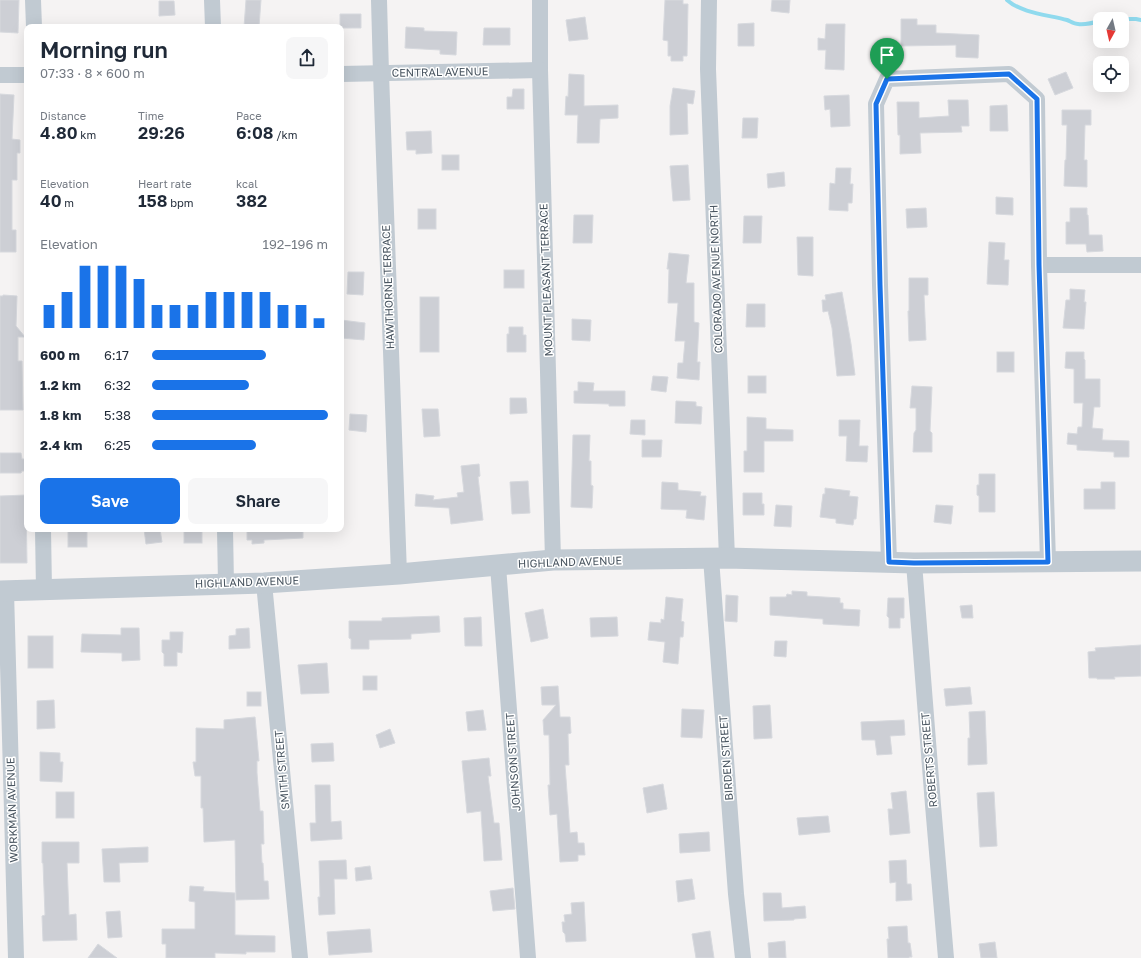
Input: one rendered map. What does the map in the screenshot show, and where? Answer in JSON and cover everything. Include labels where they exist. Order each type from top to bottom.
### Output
[{"type":"street","points":[[34,0],[34,24]]},
{"type":"street","points":[[212,0],[213,24]]},
{"type":"street","name":"HAWTHORNE TERRACE","points":[[379,0],[399,574]]},
{"type":"street","name":"MOUNT PLEASANT TERRACE","points":[[540,0],[540,70],[553,560]]},
{"type":"street","name":"COLORADO AVENUE NORTH","points":[[709,0],[708,69],[719,558]]},
{"type":"street","name":"CENTRAL AVENUE","points":[[344,74],[540,70]]},
{"type":"street","points":[[889,562],[876,104],[887,79],[1009,74],[1037,99],[1039,265],[1048,562]]},
{"type":"street","points":[[0,75],[24,75]]},
{"type":"street","points":[[1039,265],[1141,265]]},
{"type":"street","points":[[43,532],[44,590]]},
{"type":"street","points":[[225,532],[226,584]]},
{"type":"street","name":"HIGHLAND AVENUE","points":[[3,591],[264,583],[399,574],[553,560],[719,558],[914,563],[1141,561]]},
{"type":"street","name":"BIRDEN STREET","points":[[719,558],[736,894],[743,958]]},
{"type":"street","name":"ROBERTS STREET","points":[[914,563],[946,958]]},
{"type":"street","name":"JOHNSON STREET","points":[[498,566],[528,958]]},
{"type":"street","name":"SMITH STREET","points":[[264,583],[300,958]]},
{"type":"street","name":"WORKMAN AVENUE","points":[[3,591],[16,958]]},
{"type":"building","points":[[0,0],[19,0],[18,33],[0,32]]},
{"type":"building","points":[[246,0],[261,0],[259,24],[244,24]]},
{"type":"building","points":[[665,0],[683,0],[683,4],[688,4],[687,56],[683,56],[683,61],[671,61],[671,56],[668,56],[668,41],[663,40]]},
{"type":"building","points":[[772,0],[790,0],[789,13],[771,11]]},
{"type":"building","points":[[159,1],[174,1],[175,15],[159,16]]},
{"type":"building","points":[[340,14],[361,14],[361,28],[344,28],[344,24],[340,24]]},
{"type":"building","points":[[585,17],[588,39],[569,41],[566,20]]},
{"type":"building","points":[[901,19],[917,19],[917,25],[936,25],[936,33],[979,35],[978,58],[956,57],[956,45],[901,46]]},
{"type":"building","points":[[754,23],[754,46],[738,46],[738,24]]},
{"type":"building","points":[[826,24],[845,24],[844,70],[825,69],[826,50],[818,50],[818,38],[825,39]]},
{"type":"building","points":[[406,27],[424,28],[424,31],[457,32],[456,55],[440,54],[440,50],[405,48]]},
{"type":"building","points":[[484,28],[510,28],[510,45],[483,45]]},
{"type":"building","points":[[1066,72],[1073,88],[1055,95],[1048,79]]},
{"type":"building","points":[[569,74],[584,75],[584,106],[618,105],[618,118],[600,119],[599,143],[577,143],[578,115],[565,115],[566,96],[568,97]]},
{"type":"building","points":[[673,88],[695,91],[693,104],[687,103],[688,134],[670,135],[670,106]]},
{"type":"building","points":[[513,89],[524,89],[524,109],[507,109],[507,97],[512,97]]},
{"type":"building","points":[[0,94],[14,95],[12,139],[20,140],[20,153],[17,153],[17,180],[12,180],[12,230],[16,230],[16,252],[0,252]]},
{"type":"building","points":[[849,95],[850,126],[831,127],[830,109],[825,110],[824,96]]},
{"type":"building","points":[[948,100],[968,100],[969,126],[961,126],[962,132],[920,133],[921,153],[900,154],[897,102],[919,102],[919,118],[949,116]]},
{"type":"building","points":[[1007,105],[1008,131],[990,131],[990,106]]},
{"type":"building","points":[[1062,110],[1091,110],[1091,125],[1085,125],[1084,160],[1087,160],[1087,187],[1064,186],[1067,125],[1062,125]]},
{"type":"building","points":[[743,118],[758,118],[757,138],[742,138]]},
{"type":"building","points":[[431,131],[432,153],[416,154],[416,150],[407,150],[406,132]]},
{"type":"building","points":[[442,155],[459,155],[459,170],[442,170]]},
{"type":"building","points":[[688,165],[690,200],[673,201],[670,166]]},
{"type":"building","points":[[836,168],[851,168],[850,184],[853,184],[852,203],[848,203],[848,211],[829,210],[830,183],[835,184]]},
{"type":"building","points":[[784,172],[785,186],[768,188],[767,174]]},
{"type":"building","points":[[996,197],[1013,198],[1013,215],[996,214]]},
{"type":"building","points":[[926,208],[927,227],[907,228],[906,209]]},
{"type":"building","points":[[1070,208],[1087,208],[1089,235],[1102,235],[1103,251],[1087,252],[1086,244],[1066,244],[1066,222],[1070,222]]},
{"type":"building","points":[[418,209],[436,209],[436,229],[418,229]]},
{"type":"building","points":[[574,215],[593,215],[592,243],[573,243]]},
{"type":"building","points":[[744,216],[762,216],[761,243],[743,243]]},
{"type":"building","points":[[797,237],[813,237],[813,276],[798,275]]},
{"type":"building","points":[[989,242],[1005,243],[1004,260],[1009,260],[1008,285],[987,284]]},
{"type":"building","points":[[669,253],[689,255],[686,283],[694,283],[694,322],[699,323],[697,362],[700,362],[699,380],[677,378],[678,363],[683,363],[685,341],[675,341],[678,303],[668,303],[669,269],[667,269]]},
{"type":"building","points":[[504,270],[524,270],[524,288],[504,288]]},
{"type":"building","points":[[348,272],[364,272],[363,295],[347,294]]},
{"type":"building","points":[[909,278],[928,278],[928,295],[924,295],[926,340],[909,341]]},
{"type":"building","points":[[1070,289],[1085,290],[1084,302],[1086,302],[1084,329],[1063,328],[1066,300],[1070,300]]},
{"type":"building","points":[[842,292],[855,375],[837,376],[832,328],[828,311],[823,312],[822,300],[826,300],[825,295]]},
{"type":"building","points":[[0,296],[17,296],[16,326],[24,336],[18,337],[18,361],[22,361],[23,410],[0,410]]},
{"type":"building","points":[[420,297],[439,297],[439,352],[420,352]]},
{"type":"building","points":[[747,304],[765,304],[765,327],[746,327]]},
{"type":"building","points":[[572,319],[591,320],[590,341],[572,340]]},
{"type":"building","points":[[344,320],[365,323],[364,340],[344,338]]},
{"type":"building","points":[[509,327],[523,327],[523,335],[526,335],[526,352],[507,352],[507,334],[509,334]]},
{"type":"building","points":[[997,352],[1014,352],[1014,372],[997,372]]},
{"type":"building","points":[[1066,352],[1084,352],[1085,379],[1100,379],[1100,407],[1094,407],[1092,428],[1103,429],[1102,440],[1129,441],[1129,457],[1114,457],[1114,452],[1077,450],[1077,445],[1067,444],[1068,433],[1077,434],[1078,427],[1082,427],[1083,403],[1074,403],[1074,369],[1065,368]]},
{"type":"building","points":[[653,376],[668,377],[666,392],[651,390]]},
{"type":"building","points":[[748,376],[766,376],[766,393],[748,393]]},
{"type":"building","points":[[578,382],[594,383],[593,391],[625,391],[625,406],[574,403],[574,391],[578,391]]},
{"type":"building","points":[[912,386],[932,387],[930,431],[932,433],[932,452],[913,452],[914,433],[916,430],[916,408],[910,408]]},
{"type":"building","points":[[510,398],[526,398],[527,413],[510,414]]},
{"type":"building","points":[[676,401],[696,402],[696,406],[702,407],[701,424],[675,423]]},
{"type":"building","points":[[422,409],[438,409],[440,436],[424,437]]},
{"type":"building","points":[[350,414],[367,415],[366,432],[349,430]]},
{"type":"building","points":[[747,417],[766,418],[766,429],[793,430],[793,441],[764,441],[764,472],[744,472],[744,451],[747,451]]},
{"type":"building","points":[[631,420],[645,420],[645,435],[630,434]]},
{"type":"building","points":[[839,420],[860,420],[859,446],[868,446],[867,462],[846,461],[847,436],[839,436]]},
{"type":"building","points":[[573,435],[590,435],[589,461],[591,461],[591,485],[593,486],[592,508],[571,507]]},
{"type":"building","points":[[642,440],[662,440],[661,457],[642,457]]},
{"type":"building","points":[[0,453],[21,453],[22,459],[24,459],[24,471],[21,473],[0,473]]},
{"type":"building","points":[[479,464],[480,476],[478,477],[483,520],[451,524],[449,508],[415,506],[416,494],[434,496],[433,500],[458,497],[457,493],[464,492],[461,466]]},
{"type":"building","points":[[979,474],[995,474],[995,512],[979,512],[977,485],[979,485]]},
{"type":"building","points":[[528,481],[530,513],[512,514],[510,482]]},
{"type":"building","points":[[662,482],[678,483],[678,490],[701,492],[700,496],[706,496],[704,520],[686,518],[687,510],[661,509]]},
{"type":"building","points":[[1101,482],[1115,482],[1115,509],[1084,509],[1084,489],[1101,489]]},
{"type":"building","points":[[825,488],[850,491],[849,496],[858,497],[856,519],[854,519],[853,525],[836,523],[836,519],[820,517]]},
{"type":"building","points":[[743,493],[762,493],[764,515],[743,515]]},
{"type":"building","points":[[24,495],[24,532],[27,532],[27,563],[0,563],[0,496]]},
{"type":"building","points":[[776,505],[792,506],[791,527],[774,526]]},
{"type":"building","points":[[936,505],[953,506],[951,524],[934,522]]},
{"type":"building","points":[[68,532],[87,532],[87,547],[68,547]]},
{"type":"building","points":[[144,532],[160,532],[162,542],[146,544]]},
{"type":"building","points":[[184,532],[202,532],[202,543],[184,543]]},
{"type":"building","points":[[247,532],[303,532],[303,538],[264,540],[264,543],[252,544],[252,540],[247,540]]},
{"type":"building","points":[[792,591],[807,592],[807,596],[840,598],[840,603],[843,603],[843,609],[860,610],[859,626],[823,624],[823,619],[770,615],[770,597],[786,597],[787,594],[792,595]]},
{"type":"building","points":[[726,595],[738,596],[737,622],[725,621]]},
{"type":"building","points":[[666,597],[683,599],[681,621],[684,622],[683,637],[680,637],[678,664],[663,662],[665,642],[648,640],[650,622],[661,623],[661,619],[664,620]]},
{"type":"building","points":[[888,598],[904,598],[904,618],[900,618],[900,628],[889,628],[889,618],[887,616]]},
{"type":"building","points":[[972,605],[973,618],[962,618],[960,606]]},
{"type":"building","points":[[543,609],[548,638],[531,642],[525,613]]},
{"type":"building","points":[[439,616],[440,632],[411,634],[411,639],[369,640],[369,649],[351,649],[351,639],[349,638],[349,621],[382,621],[382,618]]},
{"type":"building","points":[[481,617],[482,646],[465,646],[464,618]]},
{"type":"building","points":[[617,617],[618,636],[591,637],[590,618]]},
{"type":"building","points":[[121,628],[139,628],[140,660],[122,661],[122,653],[81,652],[82,634],[121,635]]},
{"type":"building","points":[[249,628],[250,648],[229,649],[229,636],[236,635],[236,629]]},
{"type":"building","points":[[170,632],[183,632],[182,653],[177,652],[177,666],[164,666],[162,640],[170,640]]},
{"type":"building","points":[[28,636],[53,636],[53,668],[28,668]]},
{"type":"building","points":[[775,641],[787,641],[786,657],[774,656]]},
{"type":"building","points":[[1141,645],[1141,676],[1114,677],[1115,679],[1089,678],[1088,652],[1096,651],[1095,648]]},
{"type":"building","points":[[327,663],[329,693],[301,694],[298,665]]},
{"type":"building","points":[[363,676],[377,676],[377,690],[363,690]]},
{"type":"building","points":[[558,686],[560,717],[570,717],[571,733],[568,734],[569,765],[565,765],[570,833],[577,832],[578,843],[584,843],[585,855],[578,855],[578,861],[560,862],[557,814],[550,815],[548,785],[550,785],[549,735],[544,735],[543,720],[556,705],[542,705],[541,687]]},
{"type":"building","points":[[970,687],[972,704],[946,706],[944,689]]},
{"type":"building","points":[[247,692],[261,692],[261,706],[247,706]]},
{"type":"building","points":[[54,700],[55,728],[37,729],[37,701]]},
{"type":"building","points":[[770,705],[772,738],[754,739],[753,706]]},
{"type":"building","points":[[682,709],[704,710],[702,738],[681,737]]},
{"type":"building","points":[[483,710],[486,730],[468,731],[466,712]]},
{"type":"building","points":[[985,711],[987,764],[968,765],[968,738],[970,738],[969,712]]},
{"type":"building","points":[[255,717],[259,761],[257,761],[257,773],[260,811],[263,811],[264,844],[261,844],[262,863],[264,881],[268,881],[269,899],[236,900],[235,840],[204,842],[203,808],[201,808],[201,776],[195,776],[193,762],[196,762],[196,728],[224,729],[224,720]]},
{"type":"building","points":[[904,720],[905,735],[890,736],[892,754],[877,755],[875,740],[862,740],[861,722]]},
{"type":"building","points":[[390,729],[395,743],[380,748],[376,735]]},
{"type":"building","points":[[333,743],[334,761],[312,762],[311,744]]},
{"type":"building","points":[[40,752],[60,753],[60,762],[63,762],[62,782],[40,781]]},
{"type":"building","points":[[489,758],[491,776],[488,776],[494,823],[499,823],[502,860],[484,861],[481,811],[467,813],[462,761]]},
{"type":"building","points":[[663,784],[667,809],[647,813],[643,788]]},
{"type":"building","points":[[315,785],[330,785],[331,822],[341,821],[342,839],[311,841],[310,823],[316,823]]},
{"type":"building","points":[[906,791],[910,833],[890,835],[888,809],[893,809],[891,793]]},
{"type":"building","points":[[56,792],[74,792],[74,818],[56,818]]},
{"type":"building","points":[[994,792],[997,846],[980,847],[977,793]]},
{"type":"building","points":[[828,816],[830,832],[799,835],[797,818]]},
{"type":"building","points":[[709,832],[710,851],[680,853],[679,834]]},
{"type":"building","points":[[42,842],[79,842],[79,863],[67,863],[69,915],[76,914],[77,940],[43,941],[42,916],[45,915]]},
{"type":"building","points":[[148,847],[148,862],[119,863],[120,882],[104,882],[102,849]]},
{"type":"building","points":[[346,860],[347,879],[334,879],[335,914],[319,915],[319,861]]},
{"type":"building","points":[[906,860],[907,884],[911,884],[912,900],[896,901],[896,882],[890,883],[889,861]]},
{"type":"building","points":[[370,866],[372,879],[356,881],[355,868]]},
{"type":"building","points":[[692,879],[695,899],[678,902],[676,881]]},
{"type":"building","points":[[190,886],[204,887],[203,891],[235,893],[235,935],[275,936],[275,952],[246,952],[246,954],[215,953],[215,958],[166,958],[166,944],[162,944],[162,929],[195,929],[195,902],[189,901]]},
{"type":"building","points":[[513,888],[515,909],[493,911],[490,891]]},
{"type":"building","points":[[763,893],[781,893],[782,908],[805,906],[806,918],[764,921]]},
{"type":"building","points":[[584,902],[586,941],[566,942],[562,922],[565,922],[564,915],[572,914],[571,903]]},
{"type":"building","points":[[120,911],[122,937],[108,938],[106,912]]},
{"type":"building","points":[[907,926],[908,943],[910,943],[912,957],[888,958],[888,927]]},
{"type":"building","points":[[370,929],[372,952],[329,955],[327,932]]},
{"type":"building","points":[[710,931],[714,958],[696,958],[692,934]]},
{"type":"building","points":[[785,941],[786,958],[769,958],[768,943]]},
{"type":"building","points":[[995,942],[997,958],[981,958],[979,944]]},
{"type":"building","points":[[98,944],[117,958],[88,958]]},
{"type":"waterway","points":[[1007,0],[1027,11],[1067,20],[1077,24],[1093,23]]},
{"type":"waterway","points":[[1129,19],[1141,20]]},
{"type":"route","points":[[1009,74],[1037,99],[1039,265],[1048,562],[889,562],[876,104],[887,79],[1009,74]]}]
